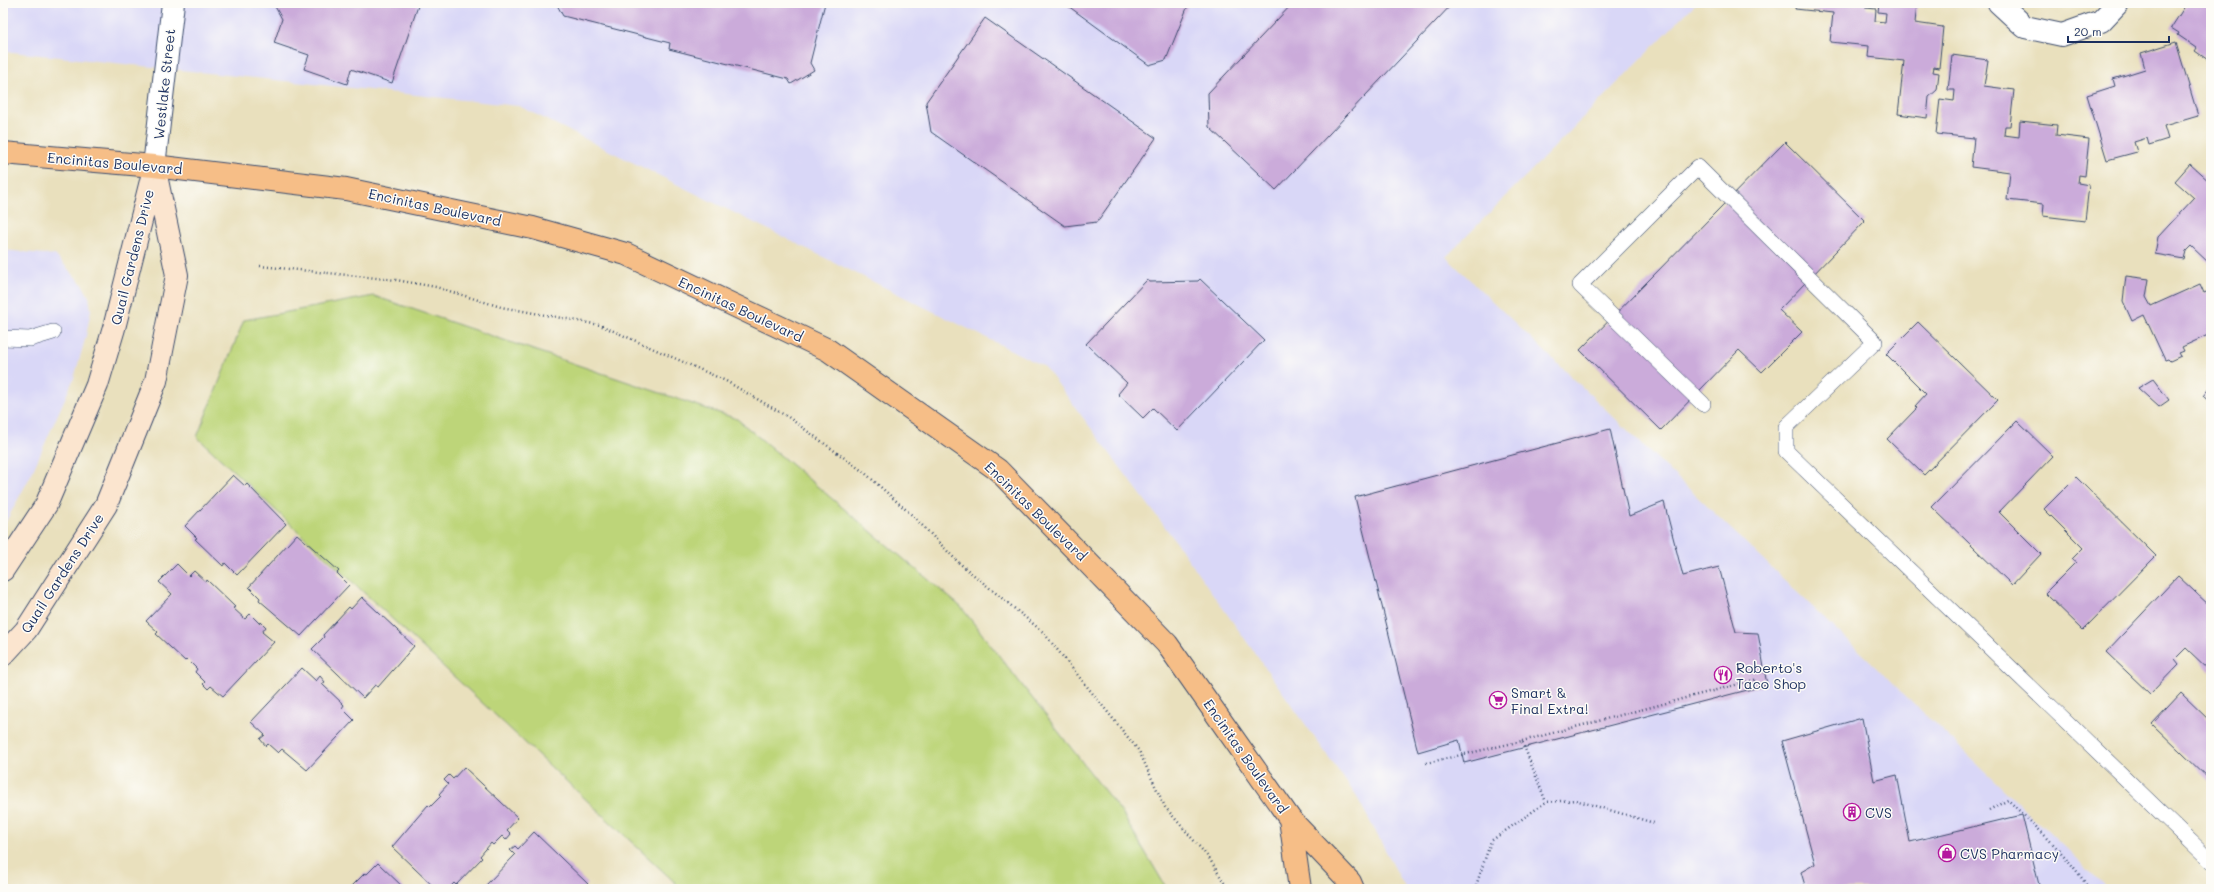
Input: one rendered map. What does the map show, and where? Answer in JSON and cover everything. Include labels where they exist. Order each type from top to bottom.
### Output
[{"type":"main road","name":"Encinitas Boulevard","points":[[3,153],[154,166],[346,188],[533,228],[626,254],[828,350],[998,470],[1167,644],[1290,819],[1350,882],[1352,889]]},
{"type":"main road","name":"Quail Gardens Drive","points":[[3,570],[46,505],[97,385],[116,321],[154,166]]},
{"type":"main road","name":"Quail Gardens Drive","points":[[3,655],[26,630],[106,505],[156,381],[177,275],[154,166]]},
{"type":"main road","name":"Encinitas Boulevard","points":[[1290,819],[1300,889]]},
{"type":"street","name":"Westlake Street","points":[[154,166],[173,3]]},
{"type":"street","points":[[1999,3],[2025,27],[2062,35],[2101,21],[2118,3]]},
{"type":"lane","points":[[1703,404],[1580,285],[1698,167],[1875,342],[1786,427],[1786,451],[2211,861]]},
{"type":"lane","points":[[3,338],[30,339],[53,332]]},
{"type":"path","points":[[260,266],[396,280],[436,287],[502,307],[600,325],[726,381],[788,417],[865,473],[913,516],[958,562],[1043,632],[1139,752],[1165,807],[1209,858],[1228,889]]},
{"type":"path","points":[[1426,763],[1522,741],[1758,679]]},
{"type":"path","points":[[1522,741],[1546,802]]},
{"type":"path","points":[[1475,889],[1491,841],[1546,802],[1575,800],[1654,823]]},
{"type":"path","points":[[1989,810],[2008,800],[2049,839],[2079,872],[2089,889]]},
{"type":"shaded area","points":[[3,3],[1696,3],[1446,257],[2108,889],[1406,889],[1357,797],[1171,535],[1045,367],[519,106],[3,51]]},
{"type":"shaded area","points":[[3,250],[55,255],[82,284],[89,297],[91,310],[86,336],[74,378],[31,475],[3,527]]},
{"type":"green space","points":[[374,296],[737,419],[961,607],[1122,813],[1167,889],[682,889],[197,437],[244,320]]},
{"type":"building","points":[[273,3],[419,3],[392,83],[351,69],[347,84],[304,69],[309,55],[274,43],[282,19]]},
{"type":"building","points":[[556,3],[825,3],[810,63],[814,70],[791,84],[788,79],[669,49],[670,43],[563,16]]},
{"type":"building","points":[[1064,3],[1189,3],[1166,60],[1149,65]]},
{"type":"building","points":[[1293,3],[1453,3],[1276,190],[1209,127],[1208,93]]},
{"type":"building","points":[[1796,3],[1867,3],[1866,8],[1876,9],[1875,21],[1885,22],[1886,13],[1878,12],[1879,3],[1917,3],[1915,23],[1943,27],[1939,68],[1934,67],[1933,72],[1939,73],[1937,90],[1929,97],[1927,118],[1898,114],[1904,61],[1868,57],[1869,46],[1830,42],[1833,13],[1795,9]]},
{"type":"building","points":[[2187,3],[2211,3],[2211,62],[2195,51],[2197,48],[2178,35],[2179,33],[2171,28]]},
{"type":"building","points":[[985,18],[1156,138],[1097,222],[1065,226],[931,132],[926,102]]},
{"type":"building","points":[[2176,42],[2198,116],[2164,126],[2168,139],[2149,145],[2147,138],[2134,142],[2137,152],[2107,160],[2087,95],[2115,86],[2113,79],[2145,69],[2141,53]]},
{"type":"building","points":[[1952,55],[1988,60],[1984,86],[2014,90],[2010,126],[2005,126],[2004,135],[2019,137],[2020,121],[2057,125],[2056,135],[2089,139],[2085,176],[2079,175],[2078,183],[2089,185],[2085,221],[2043,216],[2044,204],[2007,200],[2010,172],[1971,167],[1974,138],[1936,134],[1940,99],[1954,101],[1955,90],[1948,90]]},
{"type":"building","points":[[1785,142],[1865,221],[1779,310],[1802,332],[1762,372],[1739,350],[1661,430],[1580,350]]},
{"type":"building","points":[[2190,164],[2211,183],[2210,264],[2191,246],[2186,251],[2184,259],[2155,254],[2158,237],[2194,198],[2175,181]]},
{"type":"building","points":[[2126,276],[2149,279],[2146,297],[2151,306],[2200,284],[2204,293],[2211,290],[2211,343],[2208,335],[2182,347],[2184,351],[2179,353],[2181,356],[2170,361],[2168,359],[2165,360],[2144,315],[2132,321],[2123,301]]},
{"type":"building","points":[[1200,279],[1264,340],[1177,431],[1153,408],[1143,418],[1118,394],[1127,383],[1086,344],[1147,280],[1150,282],[1198,281]]},
{"type":"building","points":[[1918,322],[1998,400],[1924,475],[1887,439],[1917,408],[1915,406],[1926,394],[1886,354]]},
{"type":"building","points":[[2153,379],[2169,400],[2159,407],[2138,388]]},
{"type":"building","points":[[2211,386],[2211,403],[2203,396]]},
{"type":"building","points":[[2017,421],[2053,456],[1999,512],[2041,554],[2012,585],[1932,507]]},
{"type":"building","points":[[1610,429],[1629,516],[1664,502],[1683,576],[1719,567],[1736,632],[1758,633],[1767,685],[1464,763],[1459,740],[1418,752],[1355,497]]},
{"type":"building","points":[[233,475],[245,486],[247,484],[286,524],[237,575],[225,563],[223,566],[195,539],[197,538],[185,526]]},
{"type":"building","points":[[2076,477],[2156,556],[2083,630],[2045,593],[2076,562],[2072,559],[2083,548],[2044,509]]},
{"type":"building","points":[[297,534],[339,571],[337,573],[349,585],[301,636],[259,600],[260,598],[249,587]]},
{"type":"building","points":[[177,564],[189,576],[194,571],[206,582],[207,580],[235,607],[233,608],[245,619],[250,614],[260,624],[261,622],[266,627],[262,632],[274,642],[223,696],[211,686],[208,689],[203,684],[205,682],[195,672],[197,669],[187,659],[185,661],[156,634],[158,632],[146,621],[172,594],[159,582]]},
{"type":"building","points":[[2178,576],[2211,607],[2211,672],[2186,648],[2175,659],[2179,664],[2150,694],[2106,652]]},
{"type":"building","points":[[362,597],[414,646],[378,687],[375,685],[363,698],[312,649],[349,607],[351,609]]},
{"type":"building","points":[[302,668],[316,681],[320,676],[325,682],[322,684],[344,705],[342,708],[354,720],[307,770],[282,749],[278,753],[268,744],[266,746],[260,739],[265,735],[251,722]]},
{"type":"building","points":[[2181,693],[2211,722],[2211,781],[2152,724]]},
{"type":"building","points":[[1862,718],[1874,781],[1897,775],[1910,842],[2022,815],[2040,889],[1806,889],[1801,872],[1815,864],[1782,741]]},
{"type":"building","points":[[464,767],[518,818],[507,830],[511,834],[506,840],[502,836],[493,845],[491,843],[480,856],[482,858],[456,885],[454,883],[448,889],[436,889],[392,847],[428,805],[430,807],[441,796],[439,794],[448,784],[444,780],[449,775],[453,779]]},
{"type":"building","points":[[534,832],[588,884],[583,889],[490,889],[486,885],[515,855],[510,850],[515,846],[518,849]]},
{"type":"building","points":[[378,863],[405,889],[349,889],[365,873],[367,874]]},
{"type":"place","name":"Roberto's Taco Shop","points":[[1723,675]]},
{"type":"place","name":"Smart & Final Extra!","points":[[1498,700]]},
{"type":"place","name":"CVS","points":[[1852,812]]},
{"type":"place","name":"CVS Pharmacy","points":[[1947,853]]}]
